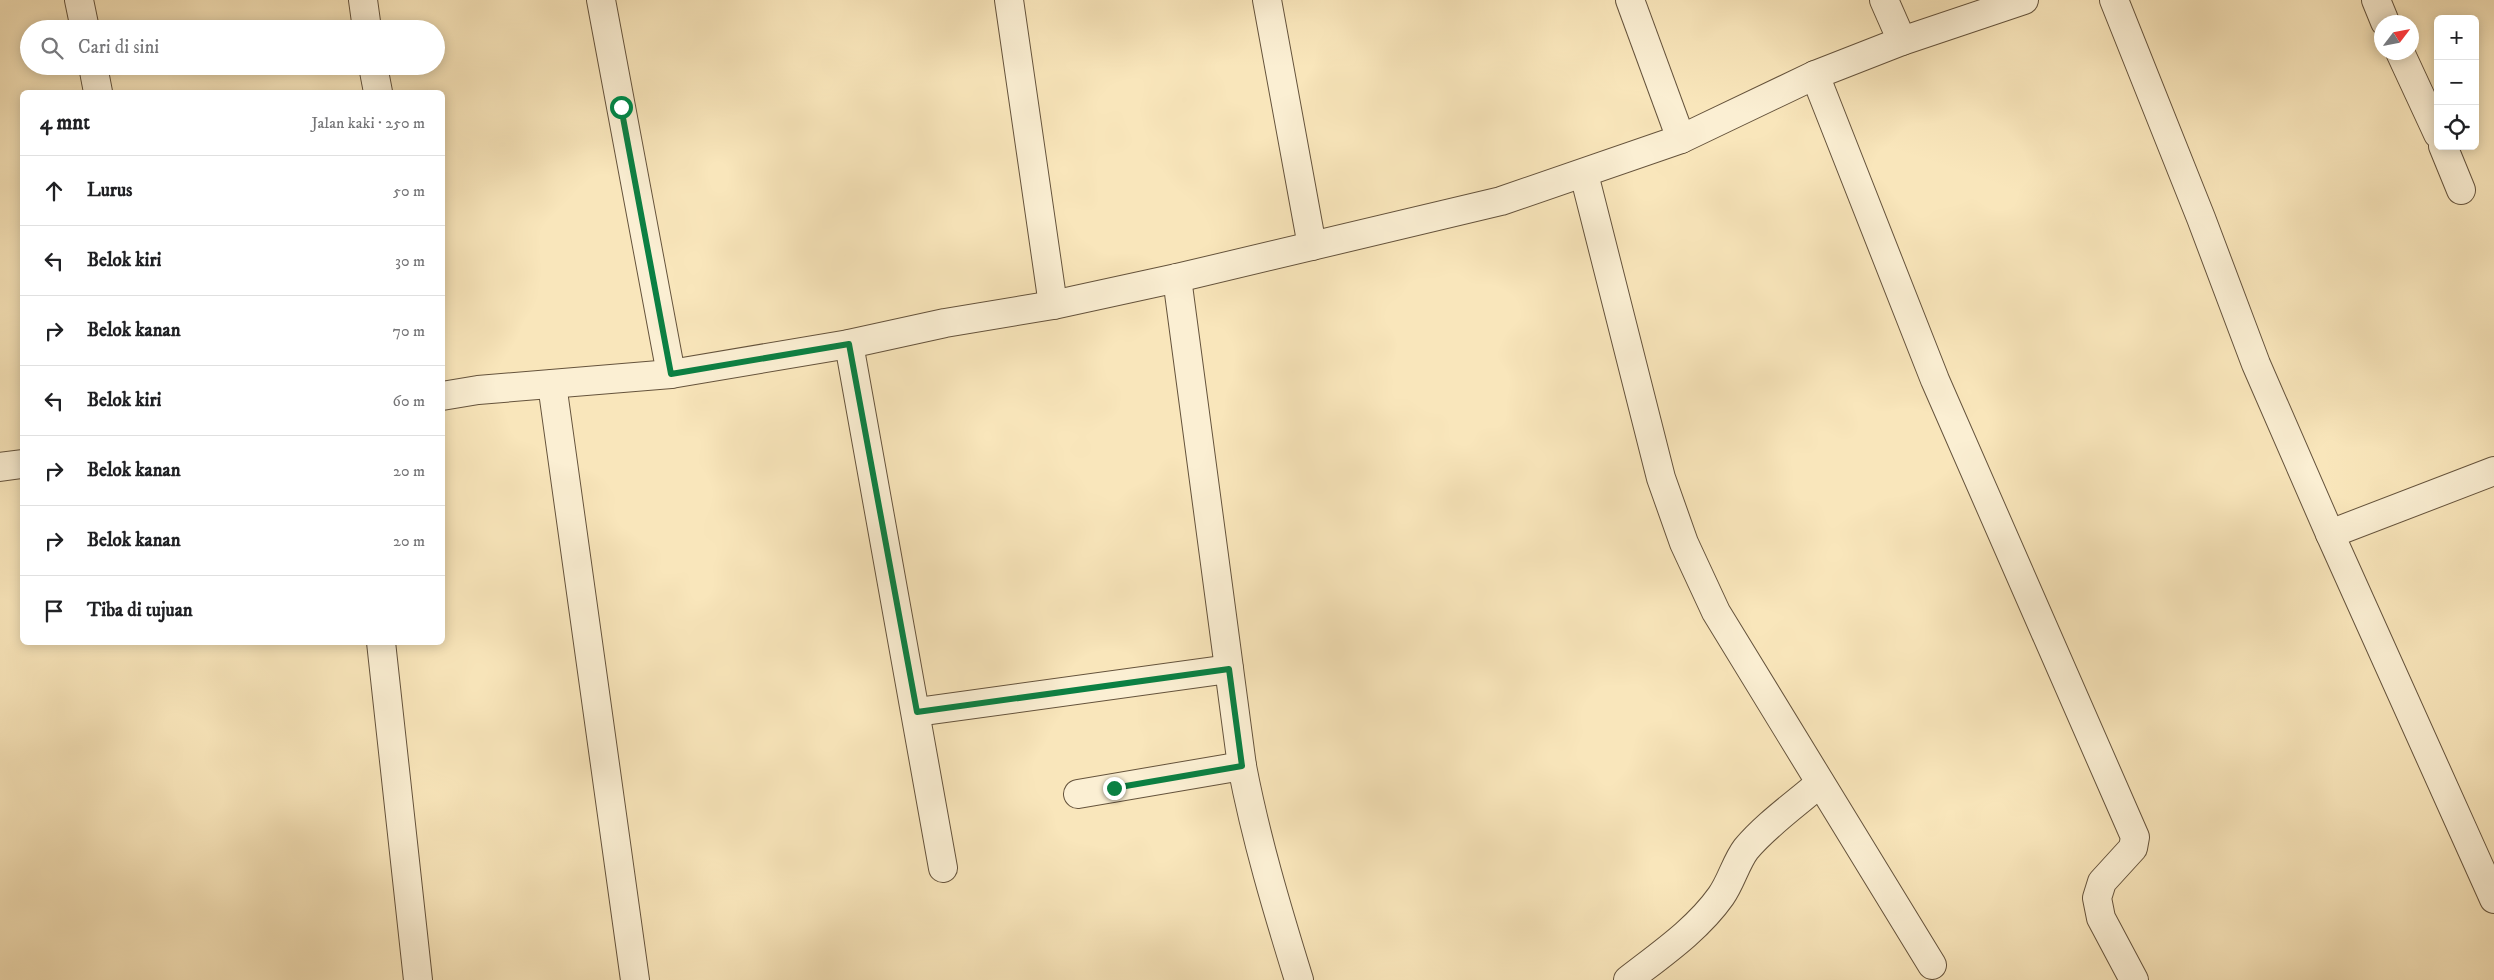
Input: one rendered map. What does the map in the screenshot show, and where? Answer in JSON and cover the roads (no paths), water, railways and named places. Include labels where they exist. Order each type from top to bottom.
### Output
[{"type":"street","points":[[80,0],[83,20]]},
{"type":"street","points":[[363,0],[366,20]]},
{"type":"street","points":[[601,0],[671,374]]},
{"type":"street","points":[[1010,0],[1053,304]]},
{"type":"street","points":[[1267,0],[1312,246]]},
{"type":"street","points":[[1630,0],[1681,139]]},
{"type":"street","points":[[1884,0],[1902,41]]},
{"type":"street","points":[[445,396],[671,374],[849,344],[945,322],[1053,304],[1177,278],[1501,201],[1584,174],[1681,139],[1815,75],[1902,41],[2024,0]]},
{"type":"street","points":[[2114,0],[2201,218],[2256,364],[2494,899]]},
{"type":"street","points":[[2376,0],[2382,15]]},
{"type":"street","points":[[2404,60],[2434,125]]},
{"type":"street","points":[[95,75],[98,90]]},
{"type":"street","points":[[375,75],[378,90]]},
{"type":"street","points":[[1815,75],[1935,380],[2135,836],[2134,848],[2102,882],[2097,898],[2101,918],[2134,980]]},
{"type":"street","points":[[2445,150],[2461,190]]},
{"type":"street","points":[[1584,174],[1661,478],[1684,543],[1716,612],[1932,965]]},
{"type":"street","points":[[1177,278],[1242,766],[1253,824],[1299,980]]},
{"type":"street","points":[[849,344],[917,712],[943,868]]},
{"type":"street","points":[[552,384],[635,980]]},
{"type":"street","points":[[0,467],[20,464]]},
{"type":"street","points":[[2330,534],[2494,471]]},
{"type":"street","points":[[381,645],[418,980]]},
{"type":"street","points":[[917,712],[1229,669]]},
{"type":"street","points":[[1078,794],[1242,766]]},
{"type":"street","points":[[1628,980],[1680,939],[1705,914],[1733,878],[1745,851],[1760,835],[1820,783]]}]
